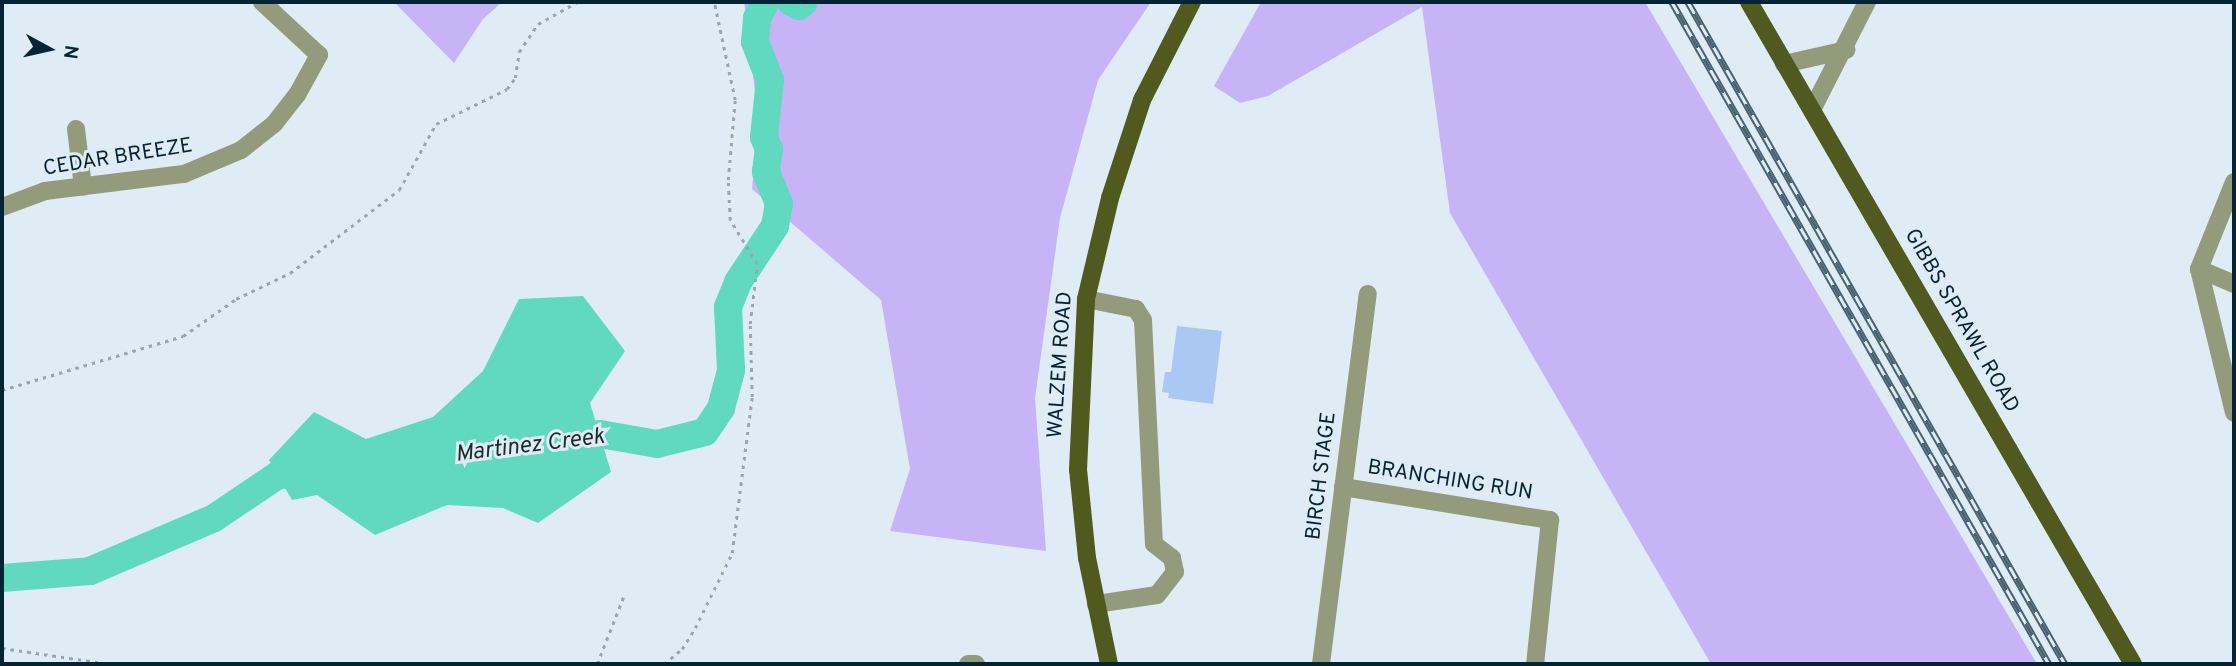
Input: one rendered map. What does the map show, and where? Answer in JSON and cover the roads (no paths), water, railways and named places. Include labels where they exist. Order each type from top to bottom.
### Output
[{"type":"main road","name":"WALZEM ROAD","points":[[1109,664],[1096,604],[1078,470],[1086,299],[1110,198],[1142,100],[1192,2]]},
{"type":"main road","name":"GIBBS SPRAWL ROAD","points":[[1749,2],[1813,108],[2133,664]]},
{"type":"street","name":"CEDAR BREEZE","points":[[2,207],[45,191],[184,174],[241,150],[274,124],[297,95],[318,55],[262,2]]},
{"type":"street","points":[[1813,108],[1846,50],[1867,2]]},
{"type":"street","points":[[1784,64],[1846,50]]},
{"type":"street","points":[[76,129],[83,187]]},
{"type":"street","points":[[2234,182],[2199,269],[2234,413]]},
{"type":"street","points":[[2199,269],[2234,284]]},
{"type":"street","name":"BIRCH STAGE","points":[[1321,664],[1368,294]]},
{"type":"street","points":[[1086,299],[1136,309],[1143,320],[1154,544],[1172,558],[1175,572],[1169,585],[1157,595],[1096,604]]},
{"type":"street","name":"BRANCHING RUN","points":[[1343,487],[1550,520],[1535,664]]},
{"type":"street","points":[[968,664],[976,664]]},
{"type":"water","points":[[583,296],[625,351],[590,403],[611,472],[538,523],[503,508],[447,505],[375,535],[317,495],[292,500],[269,460],[314,412],[366,439],[433,417],[483,371],[519,299]]},
{"type":"waterway","name":"Martinez Creek","points":[[562,440],[600,434],[657,444],[705,432],[721,408],[731,370],[728,307],[738,282],[775,226],[779,204],[766,172],[769,149],[764,137],[770,80],[755,42],[757,18],[766,2]]},
{"type":"waterway","name":"Martinez Creek","points":[[791,2],[799,6],[804,2]]},
{"type":"waterway","name":"Martinez Creek","points":[[2,578],[90,571],[214,518],[278,475],[314,473]]},
{"type":"railway","points":[[1672,2],[2049,664]]},
{"type":"railway","points":[[1688,2],[2065,664]]}]
